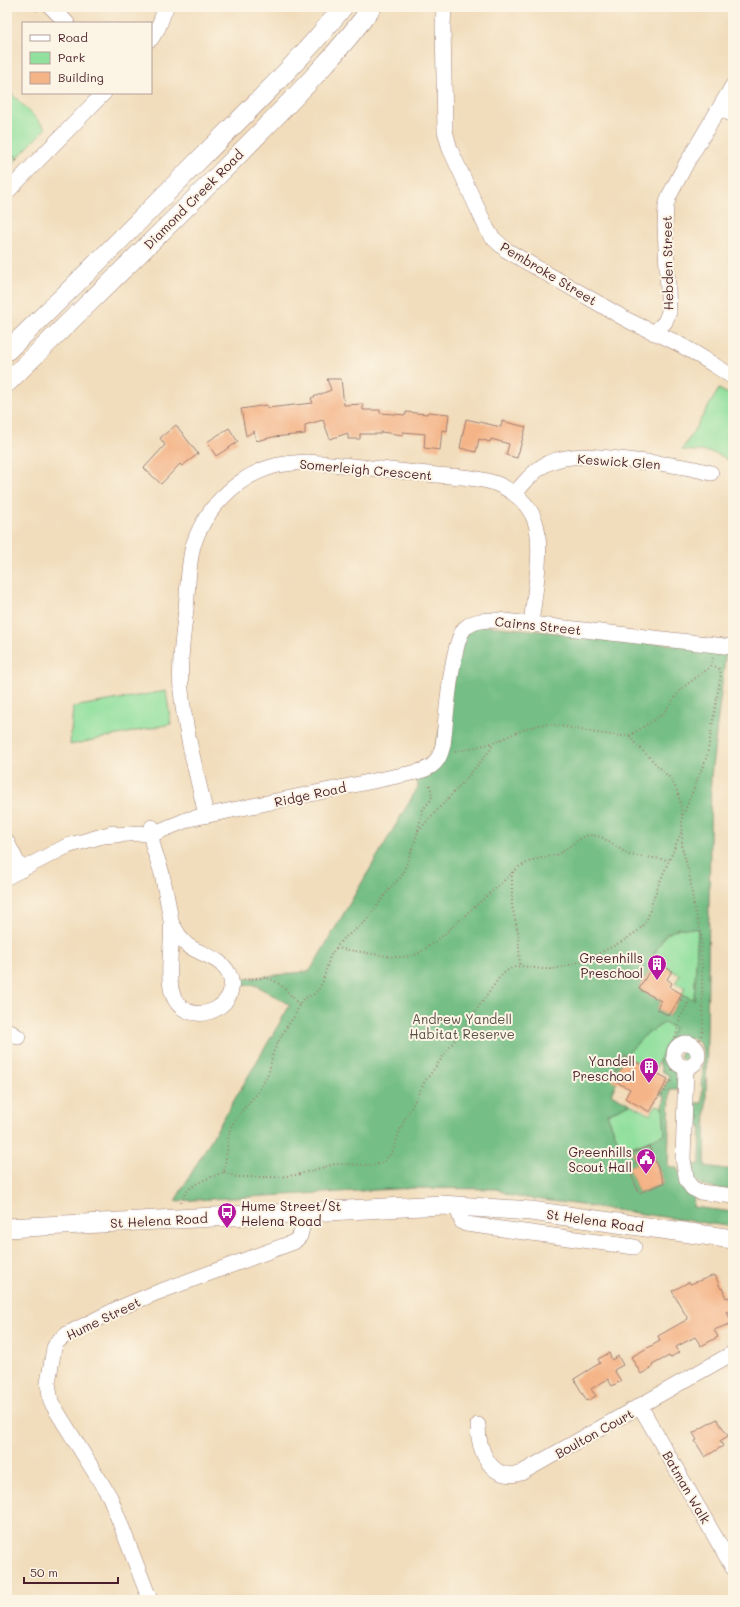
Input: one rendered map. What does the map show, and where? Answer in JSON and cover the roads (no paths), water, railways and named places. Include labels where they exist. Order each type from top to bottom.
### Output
[{"type":"main road","name":"Diamond Creek Road","points":[[7,351],[77,283],[271,87],[326,29],[343,7]]},
{"type":"main road","name":"Diamond Creek Road","points":[[7,383],[214,179],[294,97],[339,49],[372,7]]},
{"type":"main road","name":"St Helena Road","points":[[7,1228],[420,1205],[456,1205],[531,1211],[733,1239]]},
{"type":"street","points":[[51,7],[66,22]]},
{"type":"street","points":[[152,37],[158,28],[166,7]]},
{"type":"street","name":"Pembroke Street","points":[[444,7],[445,130],[450,149],[492,238],[506,250],[637,326],[681,345],[733,377]]},
{"type":"street","name":"Hebden Street","points":[[654,333],[665,322],[669,312],[665,226],[666,206],[669,196],[686,164],[733,85]]},
{"type":"street","points":[[7,192],[103,94]]},
{"type":"street","points":[[720,108],[733,115]]},
{"type":"street","name":"Keswick Glen","points":[[515,494],[541,467],[572,457],[599,457],[682,466],[711,473]]},
{"type":"street","name":"Somerleigh Crescent","points":[[206,815],[184,712],[181,690],[181,659],[193,547],[202,525],[222,498],[239,483],[261,471],[284,464],[307,462],[482,480],[496,484],[515,494],[529,509],[535,521],[539,548],[531,624]]},
{"type":"street","name":"Cairns Street","points":[[432,764],[455,651],[461,634],[470,625],[480,620],[497,620],[733,647]]},
{"type":"street","name":"Ridge Road","points":[[7,877],[67,846],[130,827],[153,831],[168,820],[188,819],[432,764]]},
{"type":"street","points":[[153,831],[171,922],[172,996],[178,1004],[186,1010],[196,1014],[210,1013],[220,1007],[228,996],[231,981],[229,974],[220,963],[181,940],[171,922]]},
{"type":"street","points":[[7,842],[21,870]]},
{"type":"street","points":[[678,1072],[692,1066],[697,1060],[696,1048],[686,1043],[675,1048],[674,1060],[680,1066],[678,1072],[687,1181],[692,1188],[700,1192],[733,1196]]},
{"type":"street","name":"St Helena Road","points":[[456,1205],[462,1222],[466,1224],[634,1248]]},
{"type":"street","name":"Hume Street","points":[[150,1600],[110,1497],[51,1402],[48,1383],[54,1348],[57,1342],[67,1334],[117,1309],[153,1294],[294,1242],[300,1236],[306,1212]]},
{"type":"street","name":"Boulton Court","points":[[478,1425],[481,1447],[494,1469],[503,1475],[513,1476],[521,1473],[733,1353]]},
{"type":"street","name":"Batman Walk","points":[[640,1406],[733,1568]]},
{"type":"place","name":"Greenhills Preschool","points":[[657,981]]},
{"type":"place","name":"Yandell Preschool","points":[[649,1084]]},
{"type":"place","name":"Greenhills Scout Hall","points":[[646,1175]]},
{"type":"place","name":"Hume Street/St Helena Road","points":[[227,1229]]},
{"type":"park label","name":"Andrew Yandell Habitat Reserve","points":[[462,1026]]}]
